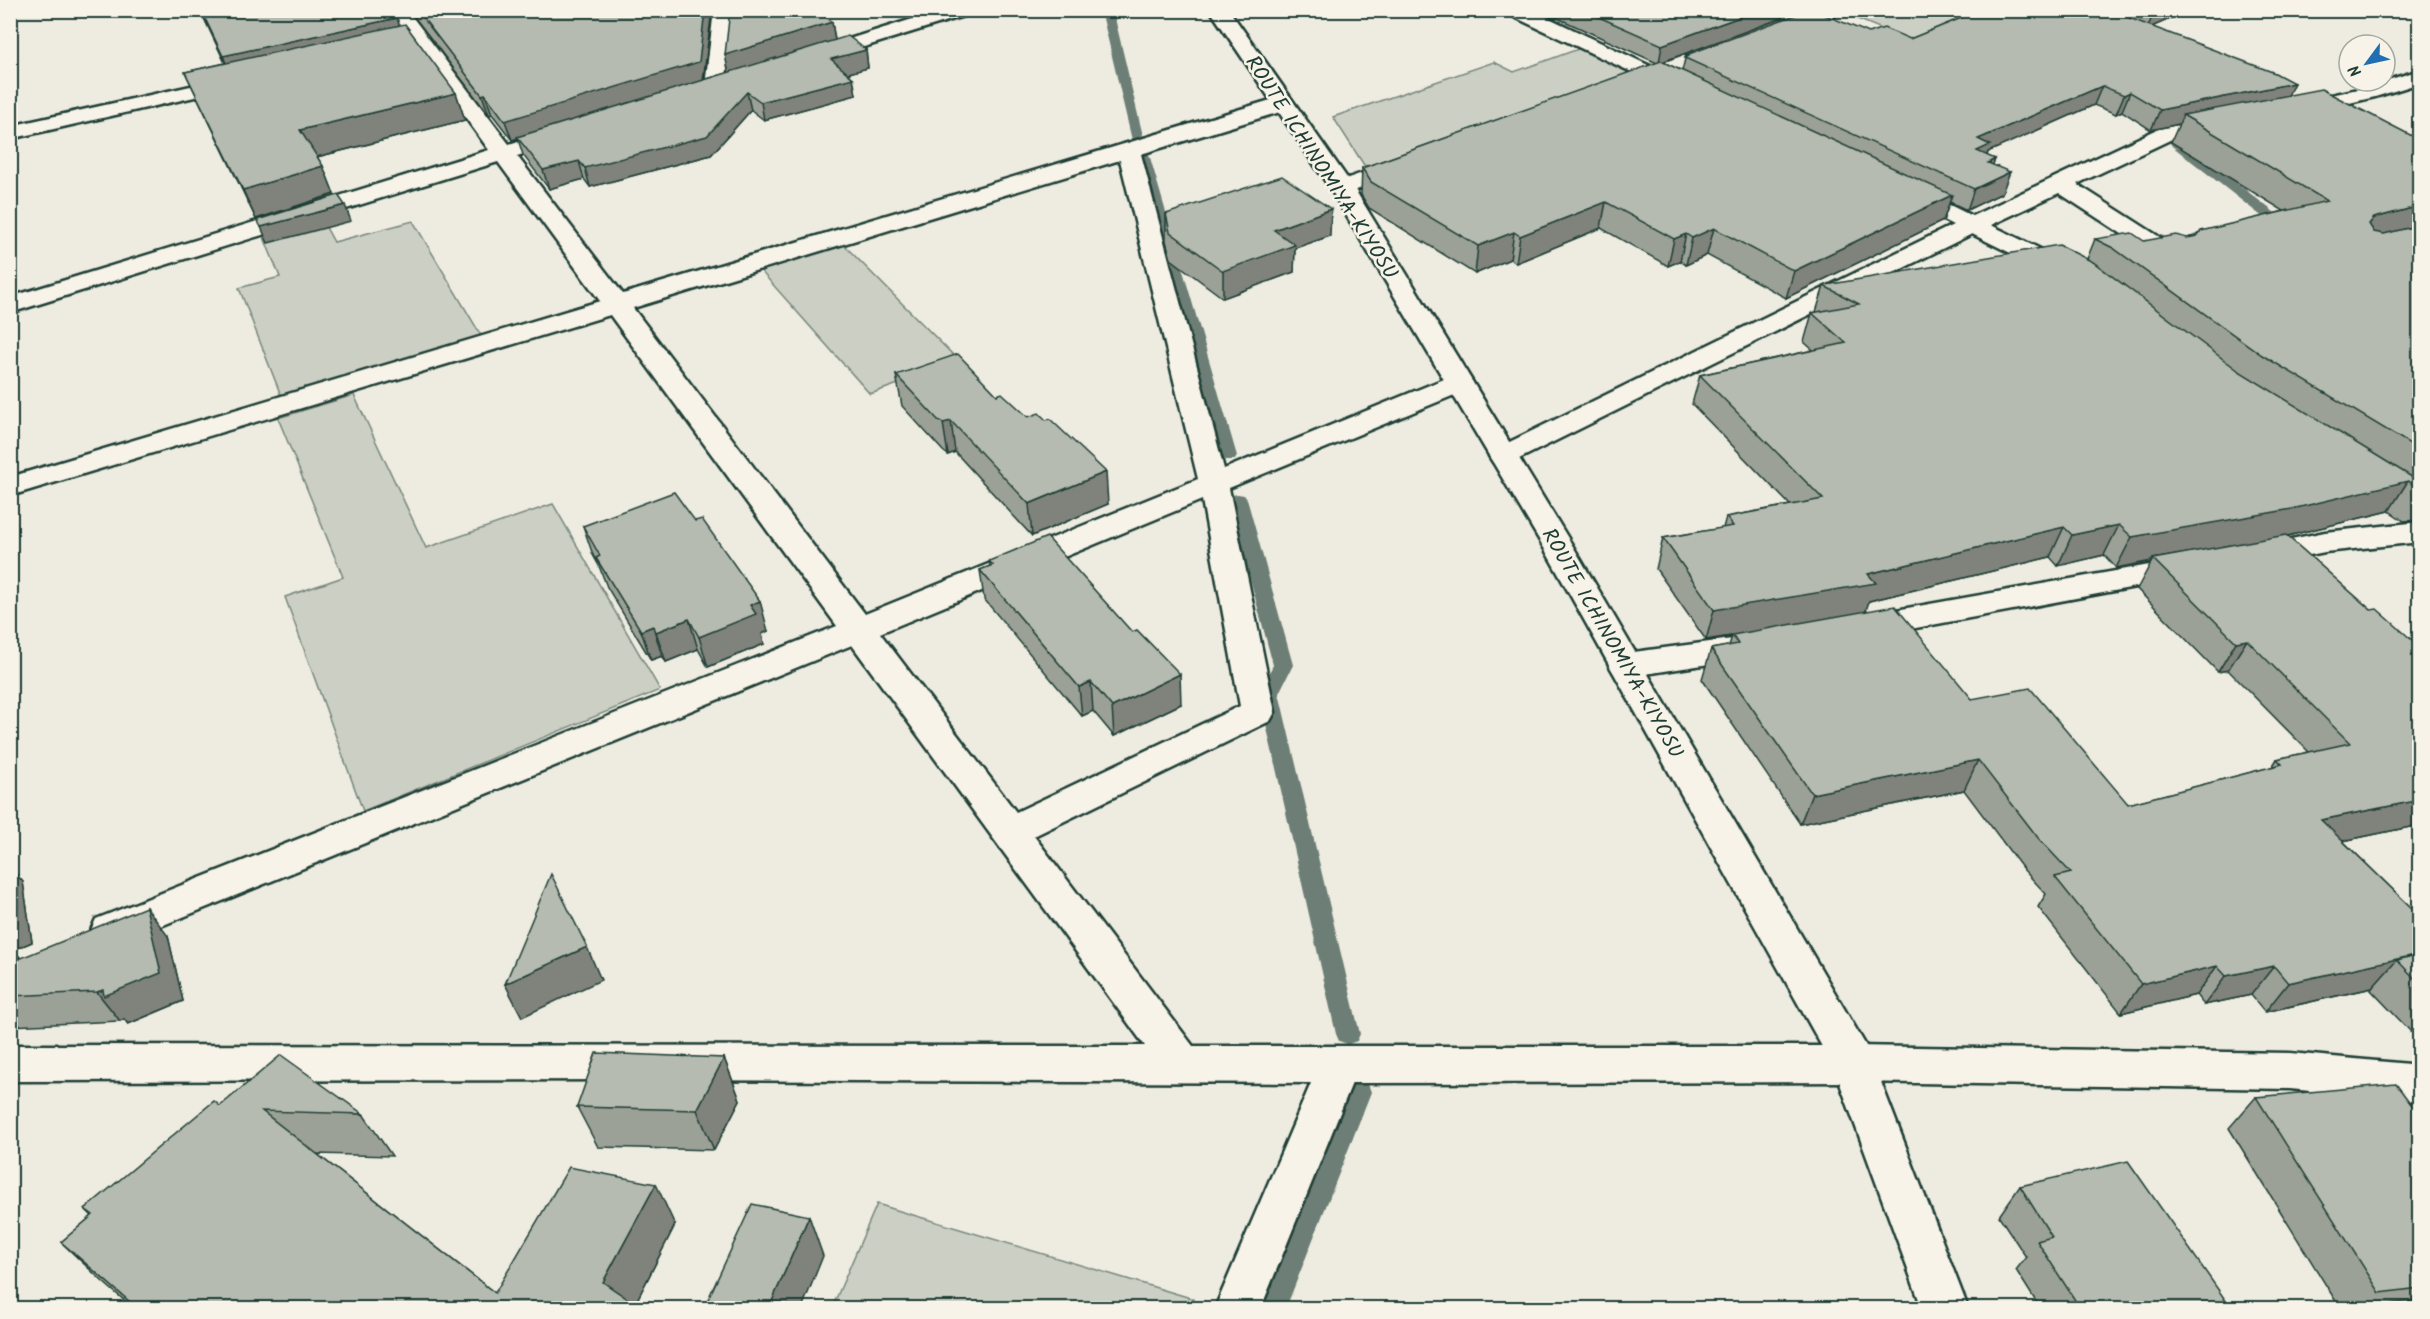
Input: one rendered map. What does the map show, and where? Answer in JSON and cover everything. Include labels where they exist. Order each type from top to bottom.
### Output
[{"type":"street","points":[[397,10],[408,44],[502,153],[860,629],[1183,1065]]},
{"type":"street","points":[[715,86],[724,10]]},
{"type":"street","points":[[794,62],[963,10]]},
{"type":"street","name":"ROUTE ICHINOMIYA-KIYOSU","points":[[1219,10],[1342,188],[1626,665],[1854,1064],[1945,1308]]},
{"type":"street","points":[[1515,10],[1695,95]]},
{"type":"street","points":[[1765,35],[1832,10]]},
{"type":"street","points":[[1630,83],[1675,67]]},
{"type":"street","points":[[2278,112],[2368,93],[2420,76]]},
{"type":"street","points":[[10,133],[256,78]]},
{"type":"street","points":[[693,93],[738,80]]},
{"type":"street","points":[[2292,92],[2355,119]]},
{"type":"street","points":[[10,487],[1282,104]]},
{"type":"street","points":[[1503,456],[1973,224],[2166,134],[2244,119]]},
{"type":"street","points":[[10,304],[547,139]]},
{"type":"street","points":[[1010,831],[1258,712],[1213,482],[1129,150]]},
{"type":"street","points":[[1342,188],[1419,160]]},
{"type":"street","points":[[2060,183],[2174,257]]},
{"type":"street","points":[[1888,184],[2080,278]]},
{"type":"street","points":[[77,943],[860,629],[1213,482],[1459,383]]},
{"type":"street","points":[[1836,632],[2325,542],[2420,532]]},
{"type":"street","points":[[2282,550],[2309,573]]},
{"type":"street","points":[[1626,665],[1789,641]]},
{"type":"street","points":[[10,1063],[1854,1064],[2290,1071],[2420,1084]]},
{"type":"street","points":[[1238,1308],[1339,1065]]},
{"type":"shaded area","points":[[1855,10],[1996,11],[1916,43],[1845,14]]},
{"type":"shaded area","points":[[1581,48],[1626,70],[1628,77],[1378,168],[1364,165],[1333,117],[1494,62],[1514,72]]},
{"type":"shaded area","points":[[321,218],[334,242],[413,221],[482,337],[282,398],[239,288],[280,277],[263,235]]},
{"type":"shaded area","points":[[843,244],[960,362],[870,394],[759,269]]},
{"type":"shaded area","points":[[354,395],[426,548],[553,504],[660,690],[363,811],[285,597],[343,577],[278,418]]},
{"type":"shaded area","points":[[877,1204],[1194,1299],[1189,1308],[832,1308]]},
{"type":"building","points":[[201,10],[392,10],[397,18],[223,56]]},
{"type":"building","points":[[417,10],[705,10],[699,62],[505,121],[485,94],[482,95]]},
{"type":"building","points":[[730,10],[818,10],[832,22],[725,55]]},
{"type":"building","points":[[1583,10],[1759,10],[1662,45]]},
{"type":"building","points":[[1809,10],[1869,33],[1884,28],[1910,39],[1981,10],[2108,10],[2275,73],[2294,83],[2160,110],[2130,92],[2124,95],[2102,86],[1978,139],[1990,145],[1977,151],[1995,159],[1988,163],[2010,172],[1974,189],[1685,58],[1689,56],[1686,55]]},
{"type":"building","points":[[405,24],[456,93],[300,130],[323,166],[243,190],[185,72]]},
{"type":"building","points":[[848,36],[866,50],[831,59],[853,78],[761,102],[747,92],[707,136],[585,168],[579,161],[543,170],[517,137]]},
{"type":"building","points":[[1661,61],[1952,195],[1794,271],[1714,228],[1692,238],[1686,234],[1674,239],[1606,202],[1520,236],[1514,232],[1478,246],[1371,182],[1362,168]]},
{"type":"building","points":[[2321,89],[2420,140],[2420,206],[2374,218],[2369,224],[2374,232],[2384,234],[2420,225],[2420,450],[2262,355],[2113,248],[2095,239],[2132,233],[2144,241],[2176,235],[2187,238],[2197,236],[2201,231],[2327,201],[2183,115]]},
{"type":"building","points":[[1282,176],[1331,209],[1274,230],[1295,245],[1223,271],[1170,232],[1166,214]]},
{"type":"building","points":[[338,195],[345,205],[261,227],[257,220]]},
{"type":"building","points":[[2059,245],[2093,262],[2239,371],[2420,482],[2420,489],[2408,481],[2292,509],[2132,537],[2119,525],[2072,535],[2064,527],[1868,574],[1876,583],[1714,610],[1663,538],[1733,526],[1726,517],[1823,499],[1700,375],[1846,343],[1812,313],[1859,304],[1824,286],[1826,285]]},
{"type":"building","points":[[958,354],[997,395],[1002,393],[1028,417],[1039,413],[1046,420],[1050,419],[1106,472],[1029,504],[951,421],[943,423],[938,420],[896,375]]},
{"type":"building","points":[[674,492],[695,521],[702,519],[760,601],[750,605],[756,614],[699,637],[689,619],[656,632],[653,626],[641,631],[596,558],[600,556],[583,526]]},
{"type":"building","points":[[2286,535],[2371,610],[2377,609],[2420,647],[2420,800],[2321,820],[2420,916],[2420,954],[2288,983],[2274,966],[2226,976],[2217,966],[2141,984],[2055,877],[2071,873],[2039,839],[1978,760],[1812,794],[1711,649],[1738,644],[1732,635],[1895,606],[1972,699],[2030,688],[2128,804],[2282,764],[2277,759],[2350,743],[2247,640],[2236,642],[2153,559]]},
{"type":"building","points":[[1047,537],[1132,632],[1137,630],[1180,674],[1112,707],[1091,682],[1079,687],[980,570],[993,565],[989,561]]},
{"type":"building","points":[[551,874],[587,947],[505,984]]},
{"type":"building","points":[[146,907],[161,973],[104,996],[103,990],[10,996],[10,949],[12,949],[14,961]]},
{"type":"building","points":[[2420,954],[2420,984],[2397,960]]},
{"type":"building","points":[[596,1053],[724,1058],[697,1110],[577,1107]]},
{"type":"building","points":[[281,1055],[363,1114],[262,1111],[495,1293],[569,1167],[656,1184],[603,1282],[641,1308],[137,1308],[61,1242],[93,1215],[85,1209],[214,1101],[220,1106]]},
{"type":"building","points":[[2396,1084],[2420,1116],[2420,1288],[2380,1293],[2256,1097]]},
{"type":"building","points":[[2128,1161],[2231,1308],[2080,1308],[2037,1241],[2052,1237],[2020,1186]]},
{"type":"building","points":[[752,1204],[809,1216],[769,1308],[704,1308]]},
{"type":"building","points":[[2420,1300],[2420,1308],[2373,1308],[2371,1306]]},
{"type":"waterway","points":[[1107,10],[1137,136]]},
{"type":"waterway","points":[[2177,143],[2288,230]]},
{"type":"waterway","points":[[1142,154],[1229,456]]},
{"type":"waterway","points":[[1238,499],[1283,665],[1269,693],[1348,1034]]},
{"type":"waterway","points":[[1272,1308],[1359,1092]]}]
